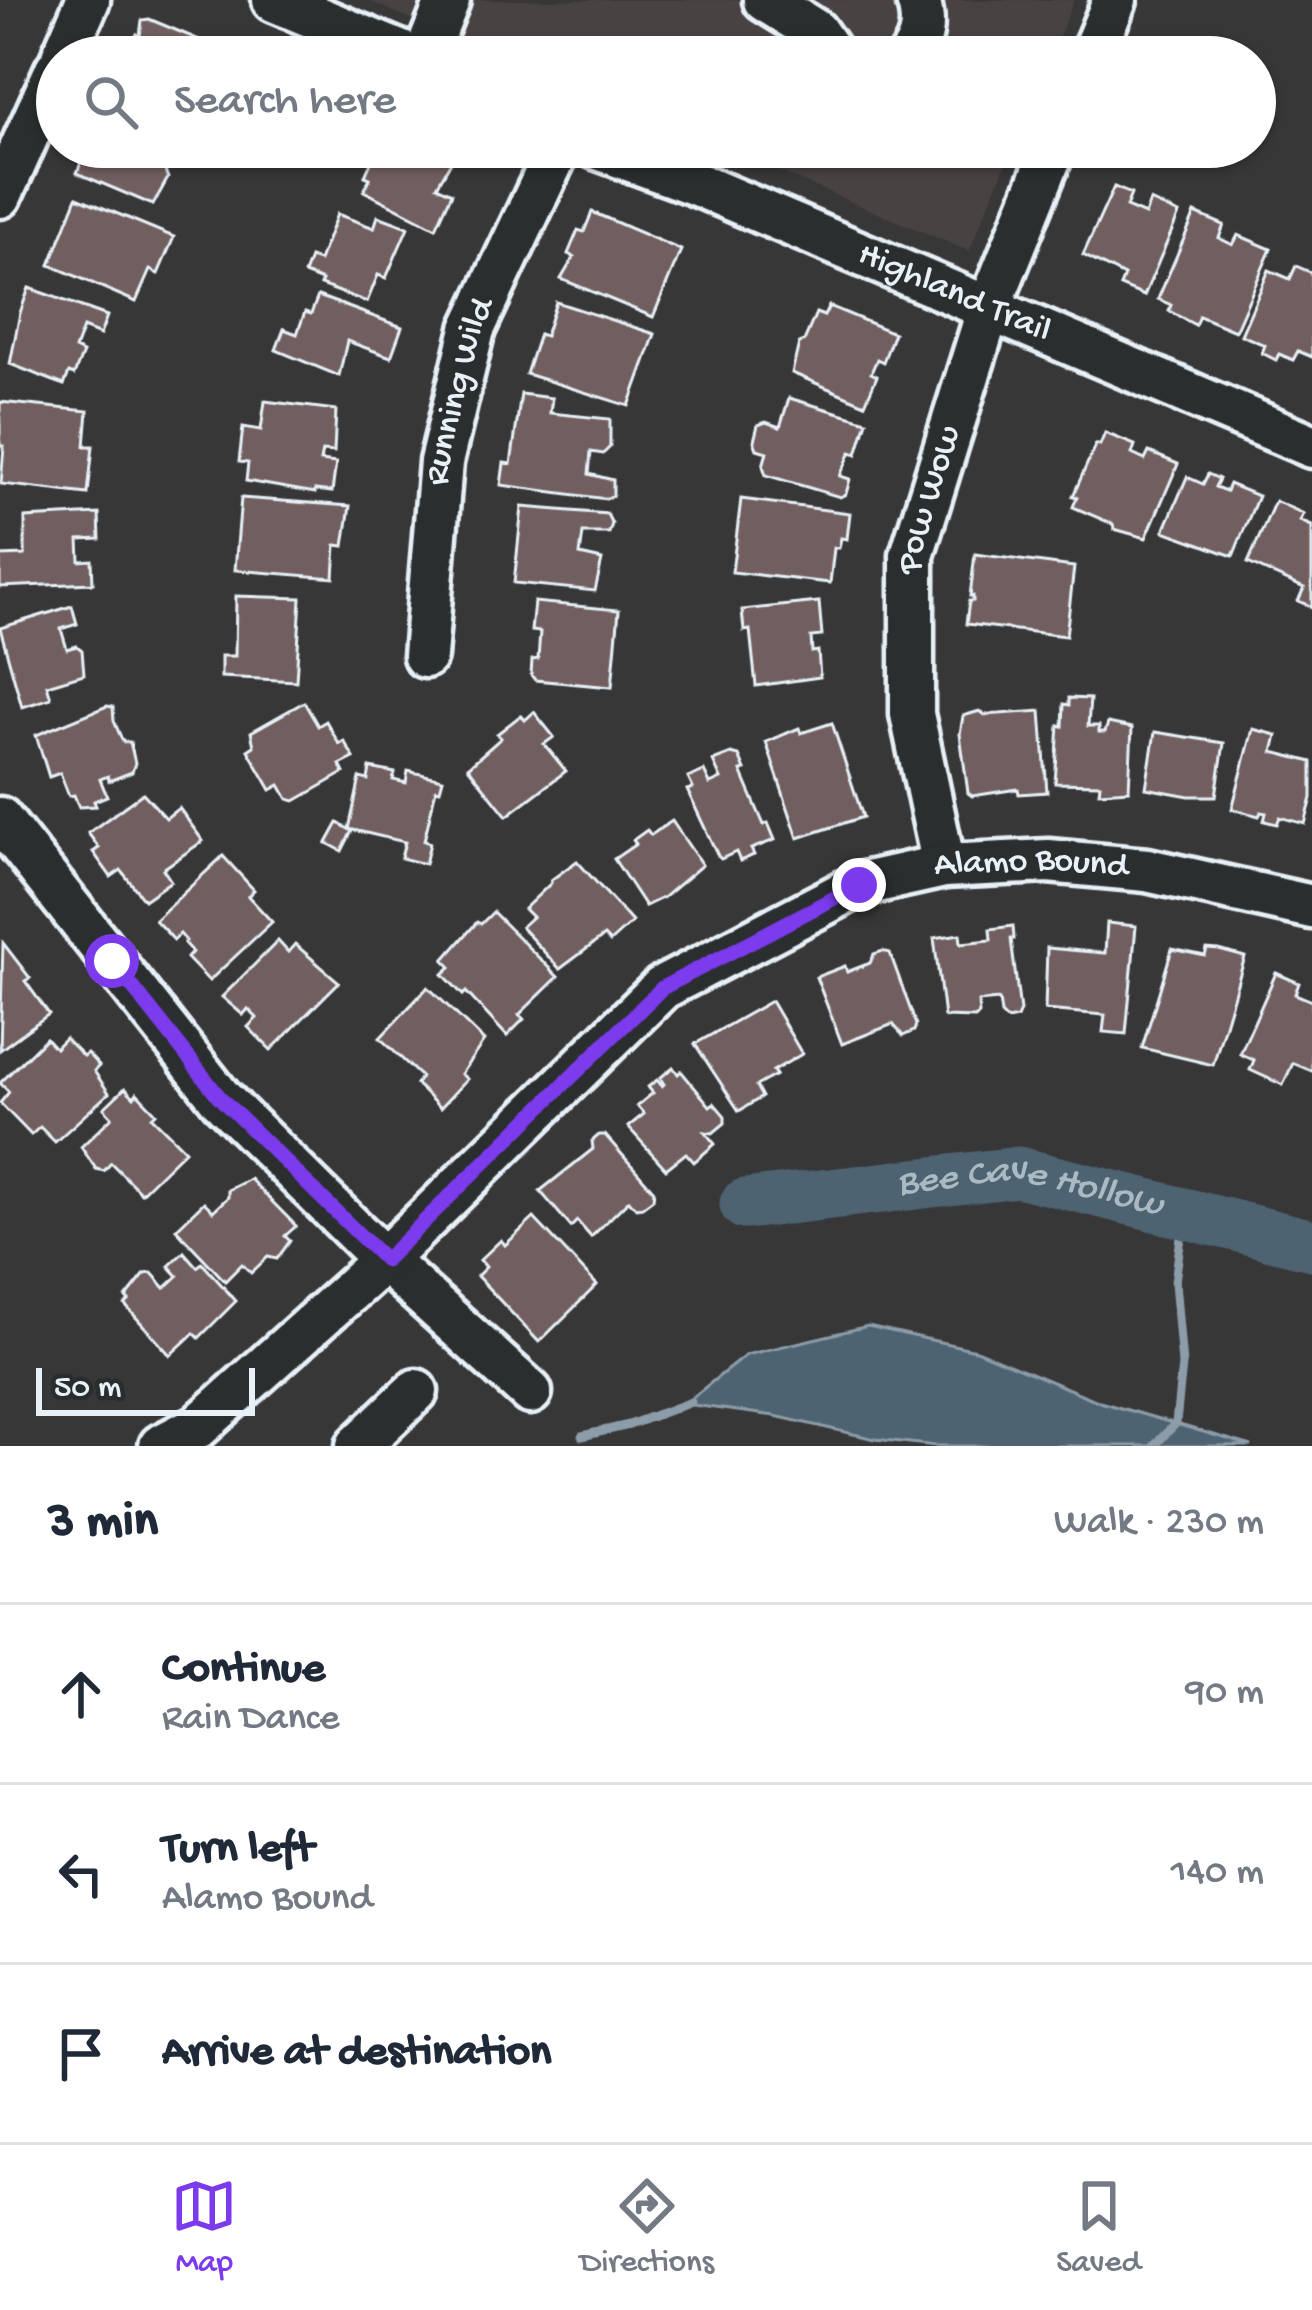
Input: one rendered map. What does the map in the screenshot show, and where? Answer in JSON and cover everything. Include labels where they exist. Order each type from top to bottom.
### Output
[{"type":"street","points":[[72,36],[88,0]]},
{"type":"street","points":[[274,0],[361,36]]},
{"type":"street","points":[[433,36],[448,0]]},
{"type":"street","points":[[765,0],[818,36]]},
{"type":"street","points":[[918,0],[922,36]]},
{"type":"street","points":[[1100,36],[1115,0]]},
{"type":"street","points":[[0,196],[36,116]]},
{"type":"street","name":"Running Wild","points":[[425,656],[441,462],[473,328],[549,168]]},
{"type":"street","name":"Highland Trail","points":[[653,168],[1312,446]]},
{"type":"street","name":"Pow Wow","points":[[944,866],[912,713],[912,555],[989,308],[1046,168]]},
{"type":"street","points":[[0,819],[221,1099],[385,1260],[530,1392]]},
{"type":"street","name":"Alamo Bound","points":[[161,1446],[199,1426],[385,1260],[662,988],[859,885],[944,866],[1048,861],[1147,870],[1312,907]]},
{"type":"street","points":[[358,1446],[416,1391]]},
{"type":"shaded area","points":[[366,0],[1074,0],[1059,36],[453,36]]},
{"type":"shaded area","points":[[770,168],[1004,168],[969,251]]},
{"type":"water","points":[[868,1326],[976,1350],[1100,1402],[1252,1446],[936,1446],[684,1404],[746,1355]]},
{"type":"building","points":[[149,19],[190,36],[140,36],[142,20]]},
{"type":"building","points":[[79,168],[166,168],[168,178],[153,205],[77,173]]},
{"type":"building","points":[[369,168],[447,168],[437,186],[452,193],[436,228],[364,191],[370,178],[365,176]]},
{"type":"building","points":[[1114,187],[1131,194],[1126,207],[1145,215],[1150,201],[1179,214],[1144,296],[1120,286],[1124,276],[1083,255]]},
{"type":"building","points":[[77,197],[174,237],[158,274],[150,270],[136,302],[50,265]]},
{"type":"building","points":[[592,212],[681,250],[653,317],[561,279],[574,257],[568,254],[578,230],[584,232]]},
{"type":"building","points":[[1195,213],[1224,225],[1219,238],[1233,245],[1238,235],[1271,249],[1235,331],[1199,316],[1195,325],[1158,299]]},
{"type":"building","points":[[337,214],[374,228],[378,216],[408,227],[386,278],[378,275],[367,302],[304,274],[310,258],[319,261]]},
{"type":"building","points":[[1296,266],[1312,273],[1312,357],[1298,351],[1293,360],[1279,354],[1276,360],[1262,353],[1265,345],[1241,335],[1269,270],[1290,279]]},
{"type":"building","points":[[29,288],[107,316],[100,335],[83,328],[75,349],[83,353],[64,385],[10,364]]},
{"type":"building","points":[[318,296],[402,327],[391,357],[347,341],[339,376],[276,350],[284,329],[297,334],[305,312],[311,314]]},
{"type":"building","points":[[556,302],[655,334],[629,406],[526,374]]},
{"type":"building","points":[[829,306],[894,333],[883,362],[877,359],[871,373],[877,376],[865,404],[792,373],[799,343],[816,313],[824,316]]},
{"type":"building","points":[[521,394],[552,398],[550,413],[610,419],[610,447],[603,454],[591,452],[589,474],[613,480],[613,496],[606,499],[501,485],[504,463],[511,464]]},
{"type":"building","points":[[789,398],[867,421],[857,454],[851,452],[840,476],[850,479],[846,494],[840,497],[766,475],[767,452],[757,449],[754,441],[758,425],[766,422],[780,427]]},
{"type":"building","points":[[265,401],[336,410],[334,452],[322,451],[320,461],[336,463],[332,492],[246,481],[248,463],[239,462],[243,427],[261,430]]},
{"type":"building","points":[[0,402],[88,411],[85,446],[93,446],[88,494],[1,484]]},
{"type":"building","points":[[1105,433],[1135,445],[1132,454],[1145,460],[1149,452],[1178,464],[1146,538],[1114,529],[1113,524],[1073,507],[1077,497],[1073,496]]},
{"type":"building","points":[[1208,474],[1219,479],[1215,487],[1226,491],[1229,484],[1258,496],[1233,556],[1164,531],[1187,477],[1203,484]]},
{"type":"building","points":[[241,498],[350,506],[344,546],[336,545],[334,578],[235,570]]},
{"type":"building","points":[[741,499],[850,513],[847,539],[841,538],[839,548],[834,548],[830,583],[732,572]]},
{"type":"building","points":[[1275,501],[1304,514],[1300,521],[1312,526],[1312,607],[1298,601],[1304,588],[1248,563]]},
{"type":"building","points":[[522,507],[607,514],[612,524],[609,533],[583,533],[580,555],[602,560],[595,591],[514,583]]},
{"type":"building","points":[[99,514],[100,539],[79,540],[80,561],[92,560],[93,583],[0,587],[0,556],[25,555],[25,518]]},
{"type":"building","points":[[975,554],[1074,567],[1066,636],[966,624],[969,601],[973,601]]},
{"type":"building","points":[[236,596],[301,598],[296,681],[221,677],[221,656],[235,656]]},
{"type":"building","points":[[534,602],[619,610],[612,687],[535,680],[532,660],[538,659],[540,632],[531,631]]},
{"type":"building","points":[[819,602],[822,636],[811,637],[812,652],[818,651],[820,677],[756,686],[750,630],[744,631],[742,610]]},
{"type":"building","points":[[72,606],[77,624],[61,629],[67,649],[77,646],[82,650],[84,674],[47,685],[51,698],[22,707],[0,628]]},
{"type":"building","points":[[1069,698],[1090,699],[1088,726],[1099,726],[1099,732],[1105,732],[1108,723],[1132,728],[1129,790],[1099,792],[1100,784],[1055,783],[1059,725],[1063,726],[1064,704],[1069,705]]},
{"type":"building","points":[[304,702],[318,726],[326,721],[354,758],[340,765],[344,773],[295,801],[288,799],[280,785],[271,790],[248,750],[254,746],[251,732]]},
{"type":"building","points":[[113,707],[114,721],[123,742],[130,742],[135,763],[132,772],[109,781],[108,776],[100,779],[107,796],[94,801],[96,806],[79,807],[60,773],[49,777],[36,735]]},
{"type":"building","points":[[980,711],[985,715],[1041,711],[1047,792],[968,793],[960,734],[963,716]]},
{"type":"building","points":[[534,712],[554,737],[544,744],[566,771],[507,816],[468,767],[501,738],[497,734],[521,715],[525,720]]},
{"type":"building","points":[[832,723],[863,817],[798,838],[766,742],[799,728],[801,733]]},
{"type":"building","points":[[1253,729],[1277,735],[1273,752],[1312,762],[1312,798],[1305,824],[1280,817],[1277,824],[1264,821],[1266,813],[1259,816],[1232,809]]},
{"type":"building","points":[[1155,732],[1224,743],[1216,796],[1146,788]]},
{"type":"building","points":[[739,756],[764,825],[768,823],[775,840],[751,849],[754,855],[740,861],[736,852],[718,856],[687,790],[693,788],[688,778],[704,771],[710,784],[721,779],[713,761]]},
{"type":"building","points":[[370,768],[395,773],[393,780],[406,783],[408,771],[443,779],[440,790],[436,789],[424,841],[430,843],[425,864],[401,858],[405,842],[349,829],[360,778],[368,780]]},
{"type":"building","points":[[143,793],[166,818],[179,808],[203,841],[163,869],[171,881],[144,900],[121,870],[111,877],[93,852],[99,848],[88,833]]},
{"type":"building","points":[[672,821],[702,865],[664,897],[645,906],[614,859],[647,830],[651,835]]},
{"type":"building","points":[[338,823],[352,831],[342,851],[327,843]]},
{"type":"building","points":[[223,856],[254,890],[248,896],[272,922],[209,981],[187,958],[192,952],[180,934],[174,940],[155,920]]},
{"type":"building","points":[[577,861],[632,922],[610,942],[604,936],[560,969],[521,927],[532,917],[524,909]]},
{"type":"building","points":[[493,912],[558,977],[519,1015],[524,1019],[507,1036],[443,974],[451,967],[444,960],[477,922],[481,924]]},
{"type":"building","points":[[1107,923],[1136,926],[1126,1034],[1103,1032],[1105,1015],[1045,1010],[1047,948],[1105,953]]},
{"type":"building","points":[[1013,926],[1017,1018],[1007,1020],[1001,1014],[999,1000],[978,1002],[975,1018],[944,1017],[934,938],[960,934],[961,943],[991,940],[990,929]]},
{"type":"building","points":[[278,941],[288,952],[295,944],[339,982],[271,1050],[248,1027],[257,1018],[248,1009],[243,1015],[222,997]]},
{"type":"building","points":[[3,943],[30,978],[25,981],[49,1014],[0,1050]]},
{"type":"building","points":[[1172,949],[1205,956],[1207,949],[1219,950],[1245,957],[1213,1065],[1142,1048]]},
{"type":"building","points":[[890,953],[916,1025],[914,1031],[903,1036],[893,1024],[842,1044],[816,977],[845,966],[847,972],[870,963],[874,954]]},
{"type":"building","points":[[1276,973],[1299,983],[1295,994],[1312,1001],[1312,1071],[1293,1063],[1283,1085],[1250,1070],[1254,1060],[1240,1054]]},
{"type":"building","points":[[428,987],[484,1041],[461,1074],[467,1079],[440,1108],[416,1084],[421,1077],[380,1038]]},
{"type":"building","points":[[771,1001],[802,1054],[756,1086],[762,1097],[739,1111],[695,1044]]},
{"type":"building","points":[[46,1038],[55,1048],[65,1038],[83,1056],[87,1053],[99,1066],[94,1071],[109,1093],[55,1142],[40,1127],[31,1135],[0,1103],[9,1092],[0,1083]]},
{"type":"building","points":[[673,1067],[710,1106],[714,1103],[725,1123],[713,1133],[705,1132],[715,1144],[694,1162],[686,1153],[666,1169],[628,1127],[644,1114],[637,1106],[653,1093],[648,1087],[657,1080],[662,1086],[660,1078]]},
{"type":"building","points":[[125,1088],[134,1097],[137,1093],[156,1113],[152,1117],[185,1150],[141,1193],[111,1163],[104,1171],[96,1169],[81,1147],[112,1117],[104,1108]]},
{"type":"building","points":[[605,1135],[654,1191],[653,1199],[642,1207],[636,1208],[629,1200],[591,1237],[577,1221],[571,1227],[540,1191],[593,1149],[592,1141]]},
{"type":"building","points":[[250,1179],[296,1226],[285,1236],[290,1241],[277,1259],[268,1257],[251,1273],[242,1264],[225,1281],[176,1229],[204,1202],[213,1211],[228,1197],[228,1190]]},
{"type":"building","points":[[534,1218],[597,1285],[539,1342],[477,1276],[486,1267],[480,1260]]},
{"type":"building","points":[[184,1252],[197,1267],[202,1263],[236,1301],[199,1338],[194,1333],[170,1355],[125,1305],[145,1274],[152,1273],[165,1288],[178,1276],[169,1266]]},
{"type":"waterway","name":"Bee Cave Hollow","points":[[745,1204],[1018,1172],[1312,1245]]},
{"type":"waterway","points":[[1154,1446],[1176,1423],[1182,1365],[1175,1282],[1184,1214]]},
{"type":"waterway","points":[[582,1436],[691,1402]]},
{"type":"route","points":[[112,961],[221,1099],[385,1260],[662,988],[859,885]]}]
